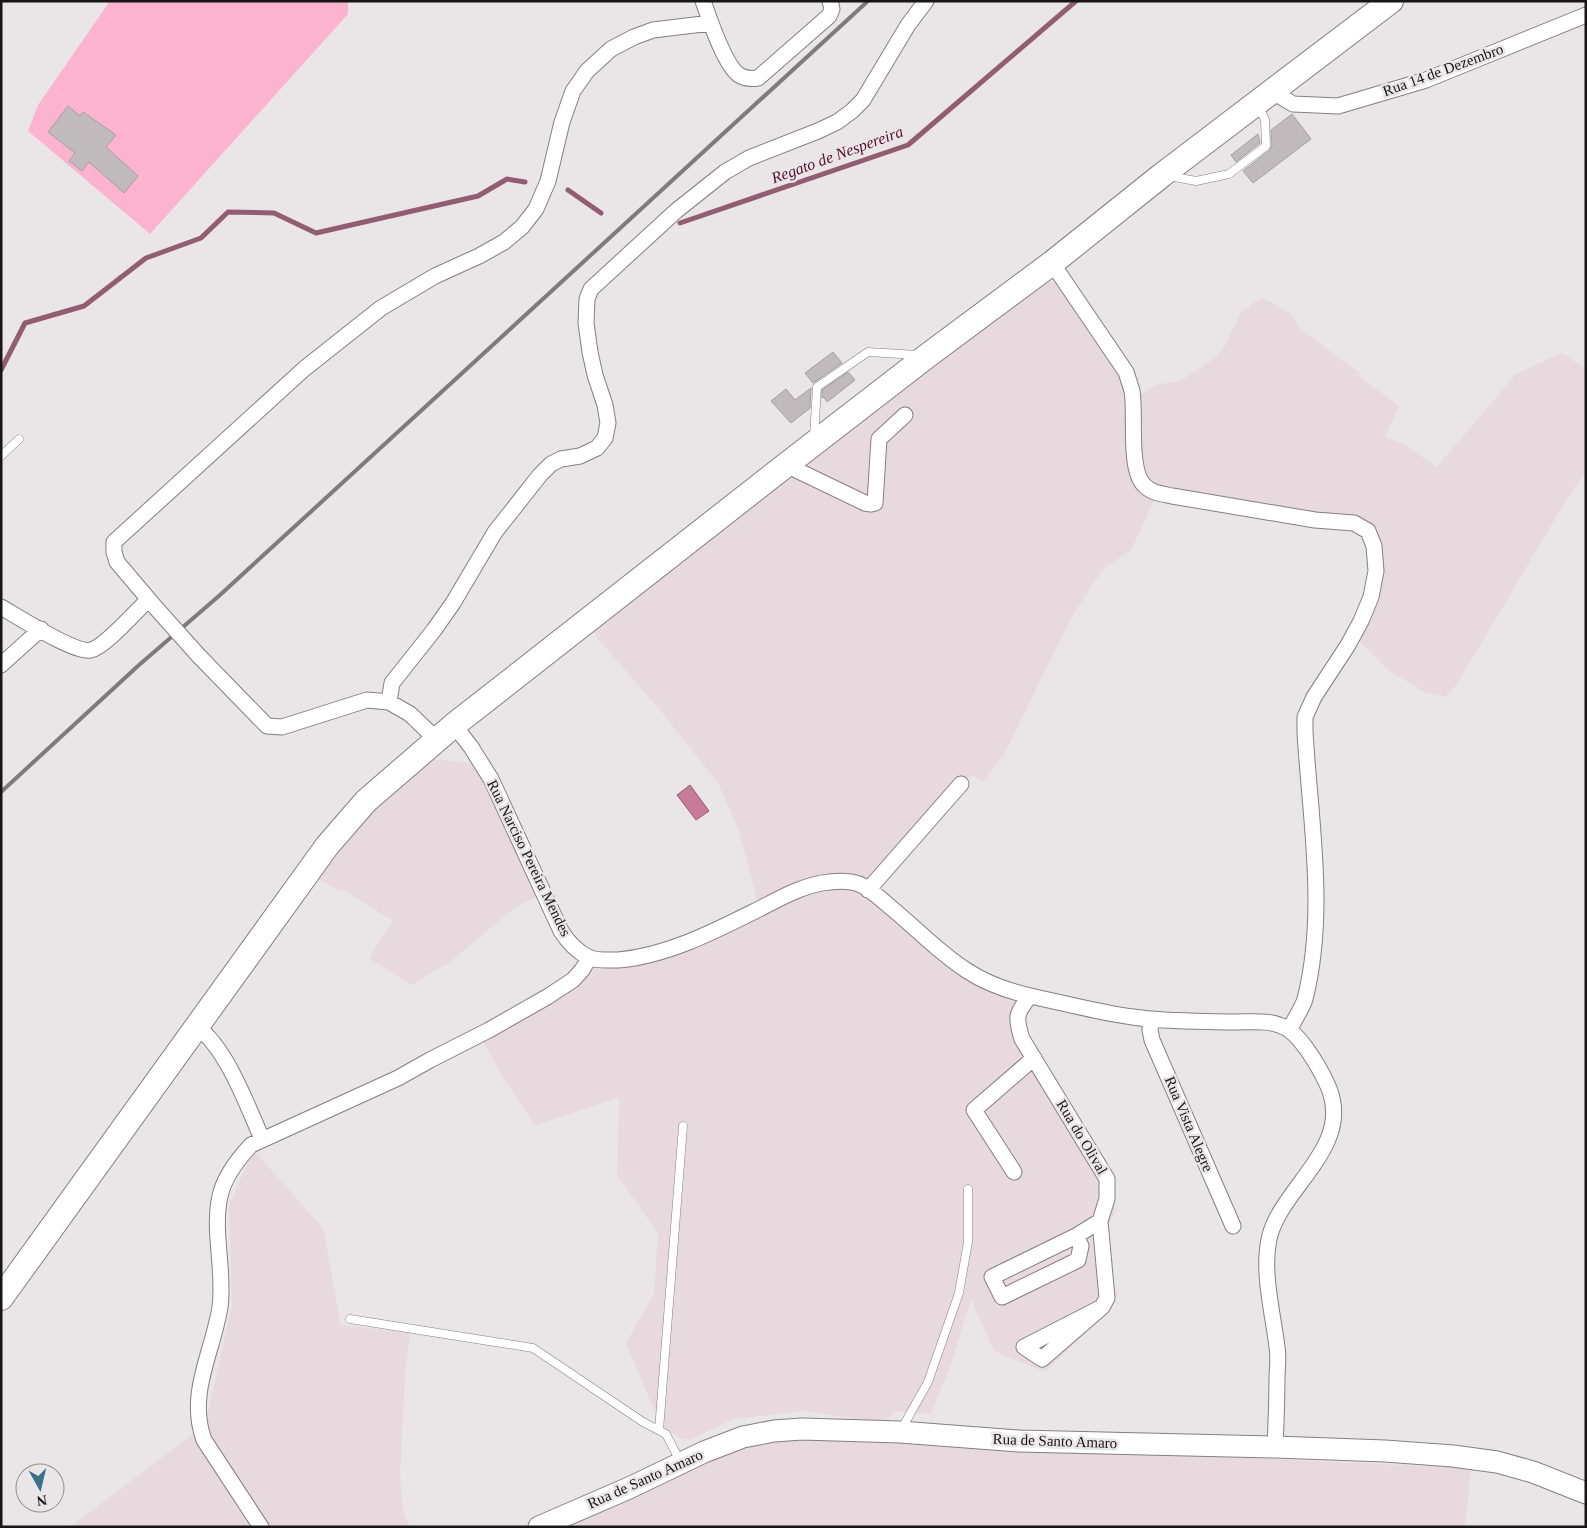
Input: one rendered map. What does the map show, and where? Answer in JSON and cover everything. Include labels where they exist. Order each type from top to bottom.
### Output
[{"type":"main road","points":[[1,1298],[328,846],[366,801],[445,732],[814,443],[1052,263],[1263,96],[1391,1]]},
{"type":"street","points":[[703,1],[731,67],[739,76],[749,79],[758,78],[829,16],[832,9],[830,1]]},
{"type":"street","points":[[711,23],[653,30],[634,37],[612,49],[587,71],[573,92],[562,122],[548,181],[536,210],[522,227],[504,242],[479,256],[435,276],[381,308],[304,369],[114,542],[117,562],[198,655],[266,726],[282,727],[309,720],[337,708],[367,700],[389,702],[392,683],[434,630],[495,532],[540,475],[551,464],[561,459],[580,456],[597,448],[605,438],[608,423],[605,405],[595,375],[586,323],[587,299],[591,289],[676,211],[725,172],[749,158],[837,122],[852,111],[862,100],[908,25],[926,1]]},
{"type":"street","name":"Rua 14 de Dezembro","points":[[1263,96],[1293,104],[1338,106],[1426,80],[1586,15]]},
{"type":"street","points":[[1052,263],[1126,372],[1132,391],[1133,447],[1143,484],[1153,492],[1172,496],[1315,520],[1354,523],[1368,530],[1374,546],[1376,571],[1371,597],[1348,645],[1314,697],[1305,716],[1304,732],[1315,869],[1314,946],[1304,1001],[1289,1030]]},
{"type":"street","points":[[786,465],[865,503],[871,504],[876,502],[879,439],[905,415]]},
{"type":"street","points":[[1,607],[78,649],[91,650],[103,643],[152,604]]},
{"type":"street","points":[[1,665],[41,629]]},
{"type":"street","name":"Rua Narciso Pereira Mendes","points":[[389,702],[471,747],[491,779],[561,931],[571,946],[589,958]]},
{"type":"street","points":[[868,890],[961,784]]},
{"type":"street","points":[[261,1527],[204,1440],[198,1414],[198,1396],[202,1371],[220,1306],[221,1285],[217,1224],[220,1196],[227,1178],[239,1157],[251,1144],[398,1078],[547,997],[573,980],[589,958],[632,959],[674,947],[729,924],[798,889],[820,883],[840,881],[860,885],[883,900],[937,948],[986,982],[1017,993],[1132,1017],[1212,1022],[1262,1021],[1289,1030],[1305,1047],[1323,1076],[1331,1094],[1334,1119],[1328,1142],[1317,1161],[1281,1211],[1271,1233],[1267,1254],[1272,1319],[1278,1350],[1275,1447]]},
{"type":"street","name":"Rua do Olival","points":[[1030,996],[1018,1010],[1017,1025],[1022,1039],[1107,1179],[1107,1199],[1100,1220],[1107,1298],[1102,1307]]},
{"type":"street","name":"Rua Vista Alegre","points":[[1151,1019],[1150,1030],[1152,1040],[1233,1226]]},
{"type":"street","points":[[196,1027],[206,1034],[215,1046],[242,1091],[262,1139]]},
{"type":"street","points":[[1014,1172],[974,1110],[1034,1058]]},
{"type":"street","points":[[1076,1236],[1081,1246],[1078,1260],[1002,1297],[992,1277],[1076,1236],[1100,1220]]},
{"type":"street","name":"Rua de Santo Amaro","points":[[538,1527],[743,1437],[774,1431],[834,1429],[1019,1440],[1386,1451],[1471,1458],[1497,1462],[1533,1472],[1586,1493]]},
{"type":"lane","points":[[1162,175],[1196,181],[1229,174],[1266,146],[1263,96]]},
{"type":"lane","points":[[814,443],[817,387],[868,352],[927,356]]},
{"type":"lane","points":[[1,456],[19,439]]},
{"type":"lane","points":[[659,1430],[683,1126]]},
{"type":"lane","points":[[900,1432],[928,1382],[959,1293],[968,1242],[968,1189]]},
{"type":"lane","points":[[350,1319],[533,1348],[643,1422],[666,1434],[681,1463]]},
{"type":"shaded area","points":[[110,1],[348,1],[348,14],[150,234],[28,131],[38,105]]},
{"type":"shaded area","points":[[1039,280],[1058,283],[1123,369],[1129,396],[1144,393],[1155,385],[1180,381],[1216,357],[1225,346],[1241,312],[1261,298],[1275,304],[1291,314],[1300,329],[1360,373],[1358,376],[1399,406],[1385,437],[1403,444],[1437,467],[1516,374],[1562,353],[1586,369],[1586,472],[1565,502],[1457,684],[1445,697],[1426,693],[1388,670],[1356,638],[1378,540],[1369,526],[1159,490],[1131,550],[1103,569],[1074,613],[1003,756],[982,782],[975,776],[956,780],[869,888],[968,973],[1022,994],[1014,1020],[1103,1173],[1105,1200],[1116,1207],[1114,1215],[1106,1227],[1111,1285],[1118,1294],[1104,1315],[1045,1372],[994,1351],[971,1299],[952,1361],[931,1414],[896,1411],[883,1422],[803,1411],[733,1419],[690,1440],[678,1437],[667,1430],[658,1419],[626,1343],[654,1294],[658,1233],[617,1175],[619,1097],[535,1125],[504,1079],[483,1042],[481,1028],[591,966],[668,945],[762,909],[757,899],[739,830],[718,783],[660,710],[599,640],[592,629]]},
{"type":"shaded area","points":[[433,759],[477,764],[543,898],[536,897],[514,908],[450,962],[411,985],[369,958],[393,921],[342,889],[339,891],[318,879],[377,807]]},
{"type":"shaded area","points":[[690,785],[709,811],[696,820],[677,795]]},
{"type":"shaded area","points":[[253,1150],[323,1228],[341,1325],[410,1333],[405,1373],[400,1477],[403,1511],[410,1527],[70,1527],[205,1425],[232,1305],[229,1206]]},
{"type":"shaded area","points":[[820,1433],[1035,1449],[1471,1468],[1465,1527],[533,1527],[741,1443]]},
{"type":"building","points":[[68,106],[80,116],[83,112],[116,135],[106,147],[138,176],[124,193],[89,162],[82,171],[69,161],[75,153],[48,132]]},
{"type":"building","points":[[1292,114],[1311,139],[1253,183],[1243,171],[1270,150],[1272,146],[1271,130]]},
{"type":"building","points":[[1258,134],[1260,143],[1236,162],[1231,155]]},
{"type":"building","points":[[833,352],[842,363],[813,383],[805,373]]},
{"type":"building","points":[[848,372],[855,380],[827,402],[824,397],[822,398],[822,390]]},
{"type":"building","points":[[811,388],[810,408],[791,423],[771,401],[786,389],[795,400]]},
{"type":"waterway","name":"Regato de Nespereira","points":[[680,223],[908,145],[1076,1]]},
{"type":"waterway","points":[[1,370],[25,323],[84,306],[146,258],[201,238],[228,212],[274,213],[316,233],[478,196],[507,179],[525,182]]},
{"type":"waterway","points":[[568,190],[601,213]]},
{"type":"railway","points":[[1,792],[139,665],[220,595],[868,1]]}]
